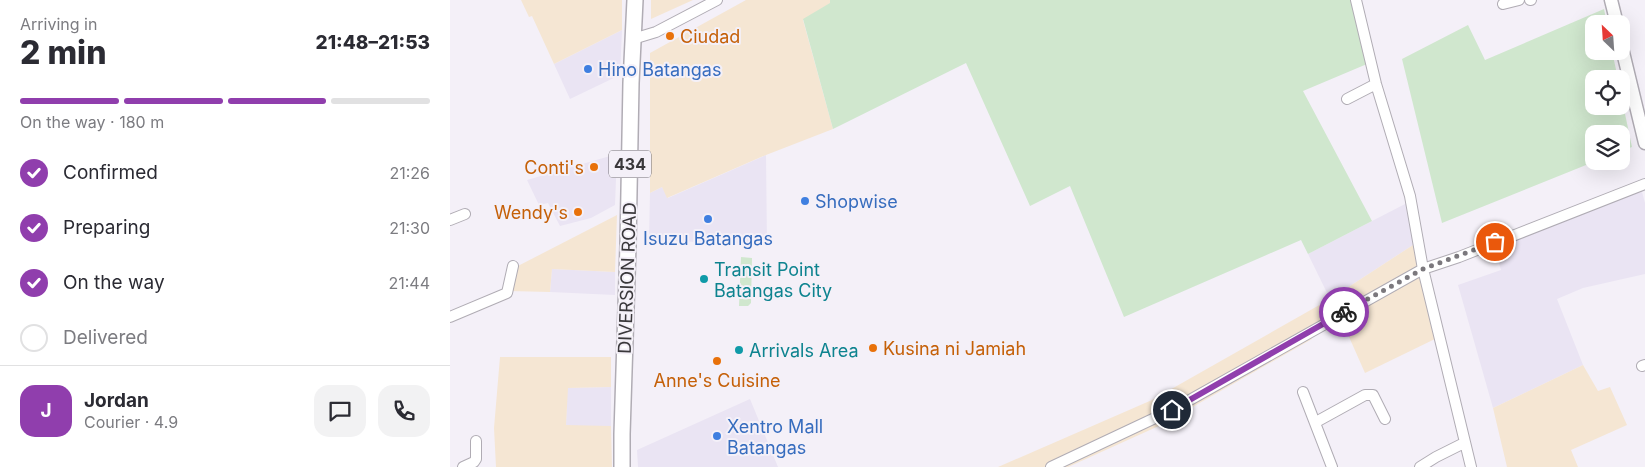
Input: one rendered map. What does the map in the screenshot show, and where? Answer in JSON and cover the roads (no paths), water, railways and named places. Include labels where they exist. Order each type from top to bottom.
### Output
[{"type":"highway","name":"DIVERSION ROAD","points":[[622,467],[631,83],[635,0]]},
{"type":"main road","points":[[1611,0],[1615,15]]},
{"type":"main road","points":[[1625,60],[1645,143]]},
{"type":"street","points":[[633,39],[656,32],[717,0]]},
{"type":"street","points":[[1356,0],[1376,84],[1410,196],[1423,269],[1471,467]]},
{"type":"street","points":[[1503,4],[1519,0]]},
{"type":"street","points":[[1347,99],[1376,84]]},
{"type":"street","points":[[1051,467],[1172,410],[1423,269],[1645,184]]},
{"type":"street","points":[[450,220],[465,214]]},
{"type":"street","points":[[450,317],[507,293],[513,266]]},
{"type":"street","points":[[1304,392],[1332,467]]},
{"type":"street","points":[[1316,422],[1365,395],[1373,395],[1386,419]]},
{"type":"street","points":[[463,467],[474,462],[476,459],[476,441]]},
{"type":"street","points":[[1420,467],[1436,456],[1464,443]]},
{"type":"place","name":"Ciudad","points":[[670,36]]},
{"type":"place","name":"Hino Batangas","points":[[588,69]]},
{"type":"place","name":"Conti's","points":[[594,167]]},
{"type":"place","name":"Shopwise","points":[[805,201]]},
{"type":"place","name":"Wendy's","points":[[578,212]]},
{"type":"place","name":"Isuzu Batangas","points":[[708,219]]},
{"type":"place","name":"Transit Point Batangas City","points":[[704,279]]},
{"type":"place","name":"Kusina ni Jamiah","points":[[873,348]]},
{"type":"place","name":"Arrivals Area","points":[[739,350]]},
{"type":"place","name":"Anne's Cuisine","points":[[717,361]]},
{"type":"place","name":"Xentro Mall Batangas","points":[[717,436]]}]
